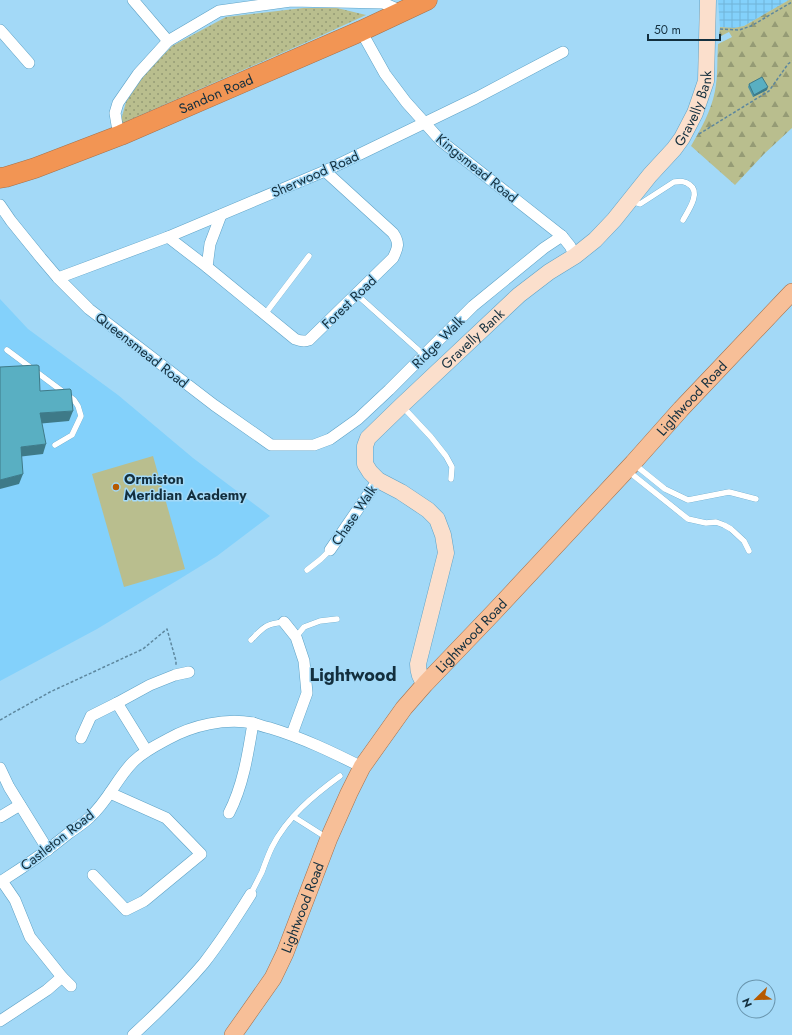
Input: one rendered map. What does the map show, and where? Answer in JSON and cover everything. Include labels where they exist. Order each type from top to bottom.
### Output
[{"type":"highway","name":"Sandon Road","points":[[0,178],[36,168],[121,135],[360,31],[427,0]]},
{"type":"main road","name":"Lightwood Road","points":[[233,1035],[273,978],[285,953],[328,838],[362,767],[404,708],[681,409],[792,292]]},
{"type":"street","points":[[133,0],[168,41]]},
{"type":"street","name":"Gravelly Bank","points":[[425,684],[418,672],[418,664],[446,553],[443,535],[438,519],[428,510],[401,492],[378,480],[370,472],[365,464],[365,446],[368,438],[519,295],[549,272],[575,256],[596,240],[614,220],[650,174],[674,149],[682,138],[695,113],[706,81],[708,0]]},
{"type":"street","points":[[121,135],[115,114],[118,103],[138,74],[168,41],[219,11],[290,1],[383,3],[402,12]]},
{"type":"street","points":[[0,30],[28,62]]},
{"type":"street","name":"Kingsmead Road","points":[[360,31],[385,74],[406,102],[441,140],[562,236],[570,246],[575,256]]},
{"type":"street","name":"Sherwood Road","points":[[58,278],[221,216],[325,171],[476,98],[563,52]]},
{"type":"street","name":"Forest Road","points":[[168,237],[295,338],[300,341],[309,340],[393,258],[397,251],[398,244],[393,233],[325,171]]},
{"type":"street","name":"Queensmead Road","points":[[0,205],[11,221],[58,278],[89,309],[121,335],[214,405],[271,445],[314,445]]},
{"type":"street","points":[[207,268],[210,244],[221,216]]},
{"type":"street","name":"Ridge Walk","points":[[314,445],[330,439],[358,419],[390,390],[473,306],[544,248],[562,236]]},
{"type":"street","name":"Chase Walk","points":[[330,550],[378,480]]},
{"type":"street","points":[[284,622],[296,637],[304,661],[307,693],[292,734]]},
{"type":"street","points":[[81,738],[91,716],[150,685],[175,675],[190,672]]},
{"type":"street","points":[[117,703],[146,750]]},
{"type":"street","name":"Castleton Road","points":[[1,882],[48,850],[91,816],[110,793],[119,777],[146,750],[177,734],[200,726],[237,722],[253,724],[292,734],[325,748],[362,767]]},
{"type":"street","points":[[235,808],[248,754],[253,724]]},
{"type":"street","points":[[0,768],[9,787],[48,850]]},
{"type":"street","points":[[93,875],[126,910],[144,901],[201,854],[166,818],[110,793]]},
{"type":"street","points":[[0,817],[20,805]]},
{"type":"street","points":[[1,882],[15,900],[30,937],[71,986]]},
{"type":"street","points":[[133,1035],[166,1005],[204,962],[235,920],[251,894]]},
{"type":"street","points":[[0,1021],[47,990],[62,977]]},
{"type":"lane","points":[[628,201],[640,204],[674,182],[681,181],[688,183],[692,187],[695,194],[693,202],[683,220]]},
{"type":"lane","points":[[265,314],[308,256]]},
{"type":"lane","points":[[356,294],[424,355]]},
{"type":"lane","points":[[7,350],[74,400],[78,406],[81,416],[72,435],[55,445]]},
{"type":"lane","points":[[401,406],[431,437],[446,456],[452,467],[451,479]]},
{"type":"lane","points":[[629,466],[665,489],[688,500],[729,492],[756,499]]},
{"type":"lane","points":[[629,466],[688,519],[706,523],[716,522],[728,527],[744,541],[749,551]]},
{"type":"lane","points":[[307,570],[330,550]]},
{"type":"lane","points":[[296,637],[304,627],[320,621],[337,619]]},
{"type":"lane","points":[[251,640],[266,626],[272,623],[284,622]]},
{"type":"lane","points":[[251,894],[272,848],[286,824],[322,789],[340,776]]},
{"type":"lane","points":[[294,817],[328,838]]},
{"type":"path","points":[[708,29],[739,30],[751,26],[792,2]]},
{"type":"path","points":[[678,143],[697,136],[769,90],[788,64],[792,61]]},
{"type":"path","points":[[0,720],[50,692],[143,649],[168,629],[176,661],[175,675]]},
{"type":"shaded area","points":[[718,0],[789,0],[744,26],[734,28],[720,27]]},
{"type":"shaded area","name":"Ormiston Meridian Academy","points":[[0,299],[28,329],[118,395],[193,458],[270,516],[217,556],[178,580],[97,629],[0,681]]},
{"type":"green space","points":[[789,0],[792,0],[792,128],[764,154],[735,185],[691,146],[705,120],[715,91],[717,80],[718,44],[732,37],[729,32],[719,37],[720,27],[734,28],[744,26]]},
{"type":"green space","points":[[303,8],[337,8],[366,15],[120,124],[126,102],[143,76],[172,46],[226,17]]},
{"type":"green space","points":[[153,456],[185,569],[124,587],[92,474]]},
{"type":"building","points":[[762,77],[768,87],[754,95],[749,84]]},
{"type":"building","points":[[39,366],[40,391],[70,389],[73,411],[40,413],[46,444],[21,447],[23,474],[0,480],[0,367]]},
{"type":"place","name":"Ormiston Meridian Academy","points":[[116,487]]},
{"type":"district","name":"Lightwood","points":[[353,675]]}]
